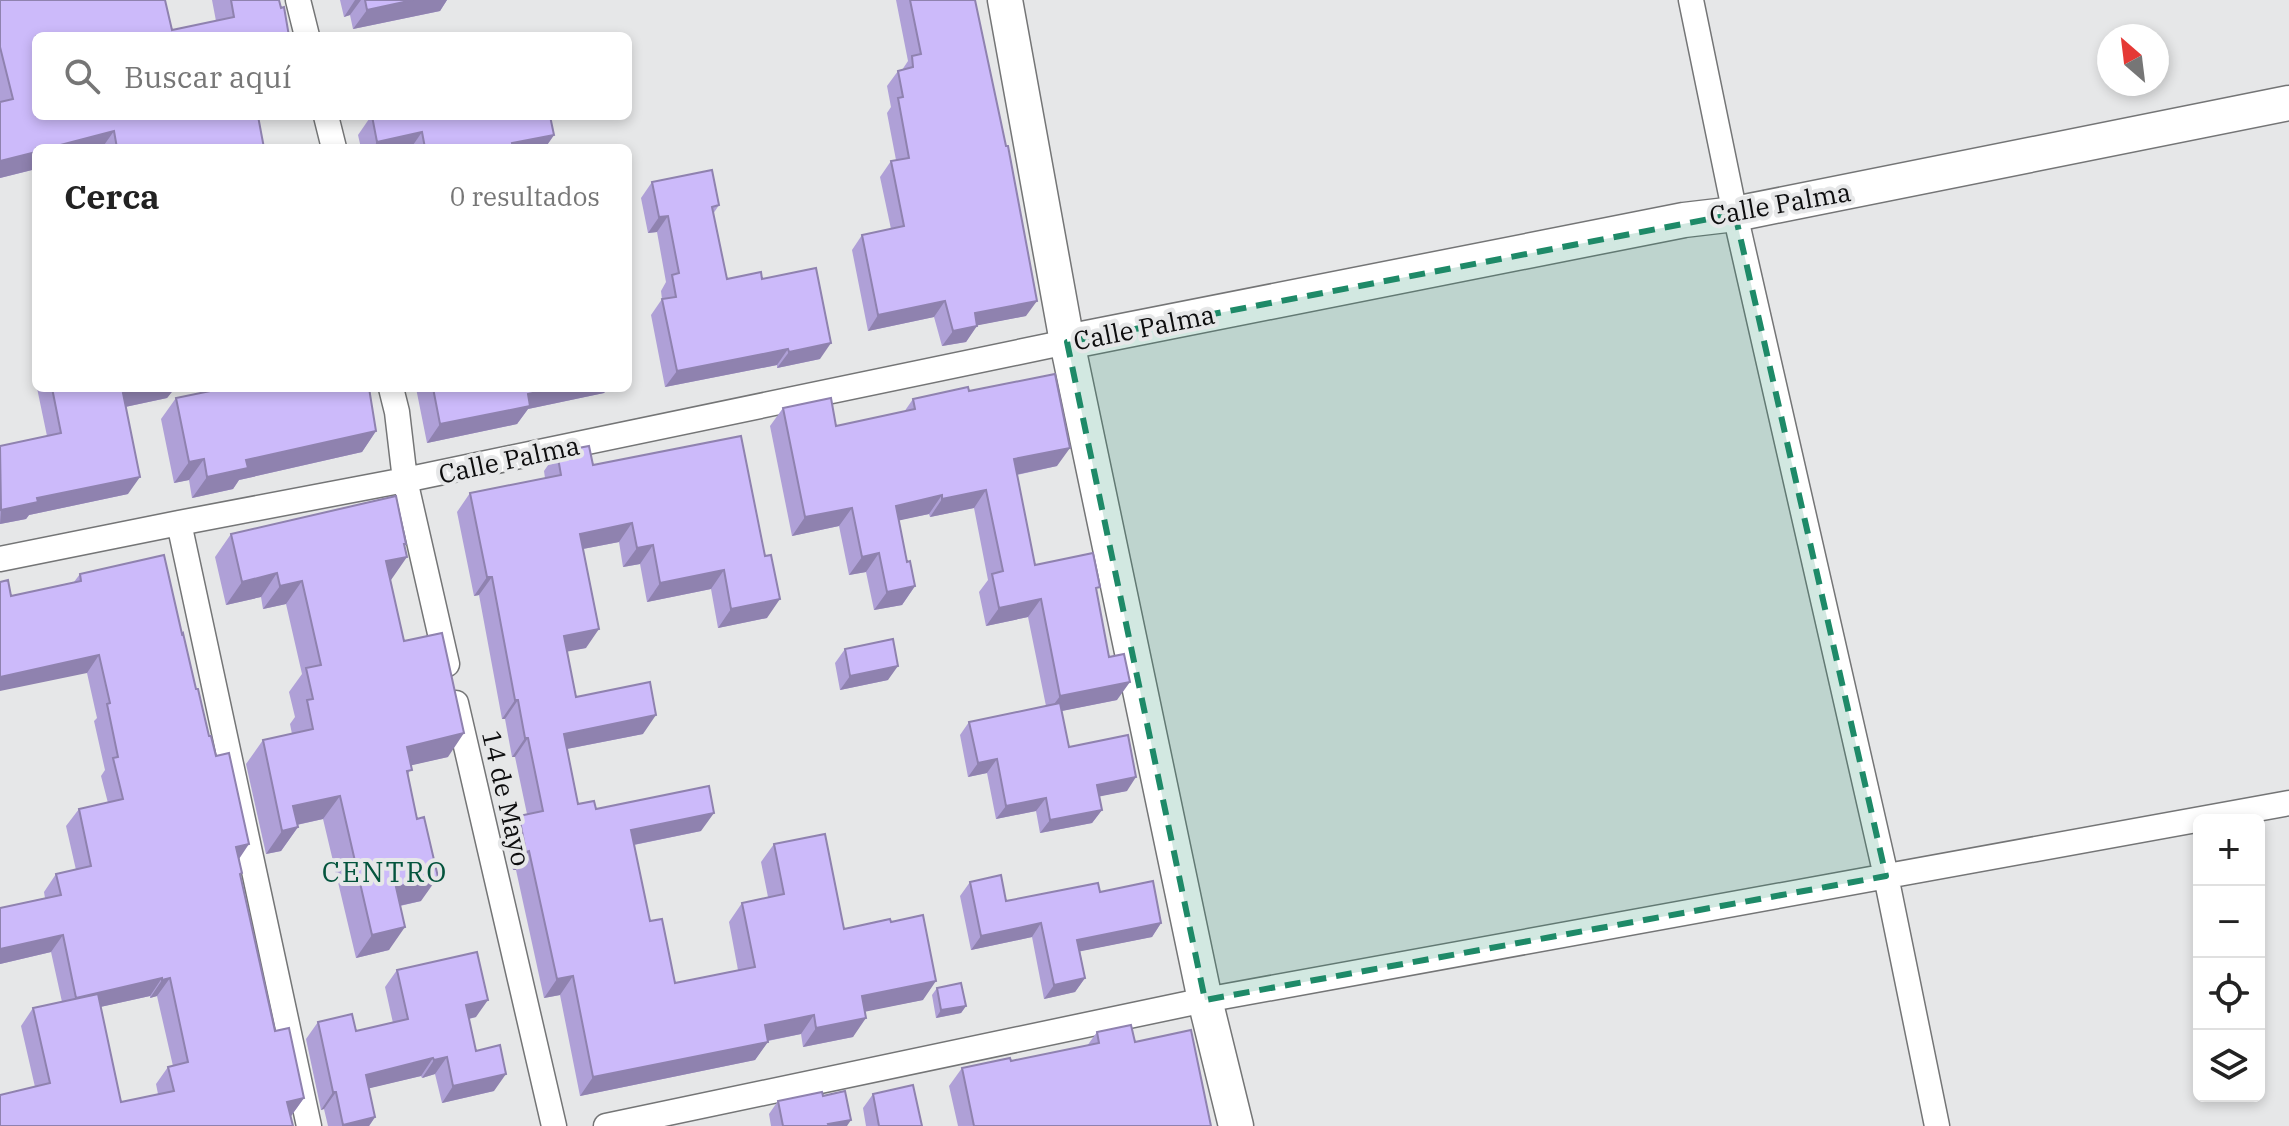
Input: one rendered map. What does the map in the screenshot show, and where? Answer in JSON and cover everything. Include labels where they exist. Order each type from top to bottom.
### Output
[{"type":"street","points":[[298,0],[306,32]]},
{"type":"street","points":[[1005,0],[1067,342],[1205,1000],[1236,1126]]},
{"type":"street","points":[[1691,0],[1735,214],[1886,876],[1937,1126]]},
{"type":"street","name":"Calle Palma","points":[[0,559],[405,480],[1067,342],[1684,220],[1735,214],[2289,103]]},
{"type":"street","points":[[327,120],[333,144]]},
{"type":"street","name":"14 de Mayo","points":[[392,392],[405,480],[554,1126]]},
{"type":"street","points":[[179,523],[309,1126]]},
{"type":"street","points":[[606,1126],[1205,1000],[2289,803]]},
{"type":"highlighted area","points":[[1735,214],[1886,876],[1205,1000],[1067,342]]},
{"type":"building","points":[[0,0],[165,0],[172,30],[234,17],[231,0],[279,0],[281,8],[284,7],[288,32],[32,32],[32,120],[259,120],[263,144],[116,144],[114,131],[64,144],[32,144],[32,153],[0,161],[0,102],[13,99],[0,47]]},
{"type":"building","points":[[365,0],[413,0],[367,10]]},
{"type":"building","points":[[910,0],[975,0],[1008,146],[1037,301],[975,313],[977,326],[953,331],[945,301],[878,315],[862,235],[904,226],[891,161],[909,158],[898,98],[903,97],[898,71],[913,67],[912,56],[921,54]]},
{"type":"building","points":[[373,120],[551,120],[554,135],[512,144],[424,144],[422,132],[377,142]]},
{"type":"building","points":[[712,170],[719,205],[712,207],[727,279],[761,272],[762,279],[816,268],[831,343],[677,371],[662,299],[676,297],[672,275],[679,273],[668,216],[659,217],[652,182]]},
{"type":"building","points":[[1055,374],[1070,448],[1014,459],[1035,565],[1093,553],[1109,657],[1124,654],[1130,682],[1060,696],[1041,599],[999,608],[992,574],[1003,571],[986,490],[942,499],[942,495],[896,506],[915,586],[887,592],[879,553],[862,557],[852,508],[805,517],[783,408],[831,398],[836,426],[915,409],[913,399]]},
{"type":"building","points":[[53,392],[128,392],[123,393],[140,477],[37,498],[38,502],[1,510],[0,446],[61,433]]},
{"type":"building","points":[[205,392],[370,392],[376,431],[246,460],[248,468],[207,477],[204,459],[189,462],[176,398]]},
{"type":"building","points":[[434,392],[537,392],[528,394],[530,406],[440,424]]},
{"type":"building","points":[[741,436],[765,556],[771,555],[780,599],[731,609],[724,570],[660,583],[653,545],[637,548],[632,523],[580,534],[599,629],[564,636],[576,697],[650,682],[656,715],[564,734],[578,804],[594,801],[596,809],[709,786],[714,813],[631,830],[650,921],[662,919],[675,983],[755,967],[742,903],[784,894],[774,844],[825,834],[844,929],[923,915],[936,981],[862,996],[866,1018],[816,1028],[814,1015],[765,1025],[768,1042],[593,1077],[573,976],[557,979],[529,851],[526,852],[519,816],[543,811],[528,738],[525,738],[518,700],[515,700],[492,577],[487,577],[470,493],[561,475],[557,452],[589,446],[593,465]]},
{"type":"building","points":[[396,496],[407,557],[386,561],[404,641],[442,633],[464,733],[407,747],[412,770],[407,771],[417,819],[424,817],[438,877],[396,887],[405,927],[372,935],[340,796],[293,806],[298,827],[282,831],[263,740],[313,729],[307,700],[313,699],[306,668],[321,665],[302,581],[280,586],[277,573],[242,582],[231,534]]},
{"type":"building","points":[[164,555],[209,736],[216,756],[229,753],[249,844],[236,847],[240,874],[275,1031],[289,1028],[304,1098],[287,1102],[293,1126],[0,1126],[0,1095],[50,1083],[33,1008],[98,994],[121,1102],[174,1091],[168,1067],[188,1062],[170,978],[76,998],[63,935],[0,949],[0,908],[61,895],[56,874],[91,866],[79,809],[123,799],[113,758],[118,757],[99,655],[0,677],[0,582],[8,580],[11,596],[81,581],[80,574]]},
{"type":"building","points":[[893,639],[898,666],[850,676],[845,649]]},
{"type":"building","points":[[1060,703],[1069,747],[1128,735],[1136,777],[1097,785],[1102,810],[1050,820],[1046,798],[1006,806],[997,759],[978,763],[969,722]]},
{"type":"building","points":[[1001,875],[1006,901],[1098,883],[1100,892],[1153,881],[1161,923],[1077,940],[1085,978],[1054,985],[1041,923],[981,936],[970,882]]},
{"type":"building","points":[[477,952],[488,1000],[466,1005],[476,1051],[500,1045],[506,1074],[453,1086],[447,1057],[366,1075],[375,1117],[343,1125],[318,1022],[352,1014],[356,1031],[408,1019],[397,970]]},
{"type":"building","points":[[961,983],[966,1006],[941,1010],[937,988]]},
{"type":"building","points":[[1131,1025],[1135,1042],[1191,1030],[1211,1126],[974,1126],[962,1068],[1099,1043],[1097,1032]]},
{"type":"building","points":[[913,1085],[922,1126],[879,1126],[873,1094]]},
{"type":"building","points":[[845,1091],[851,1120],[829,1126],[783,1126],[778,1101],[822,1092],[823,1096]]},
{"type":"district","name":"CENTRO","points":[[385,871]]}]
